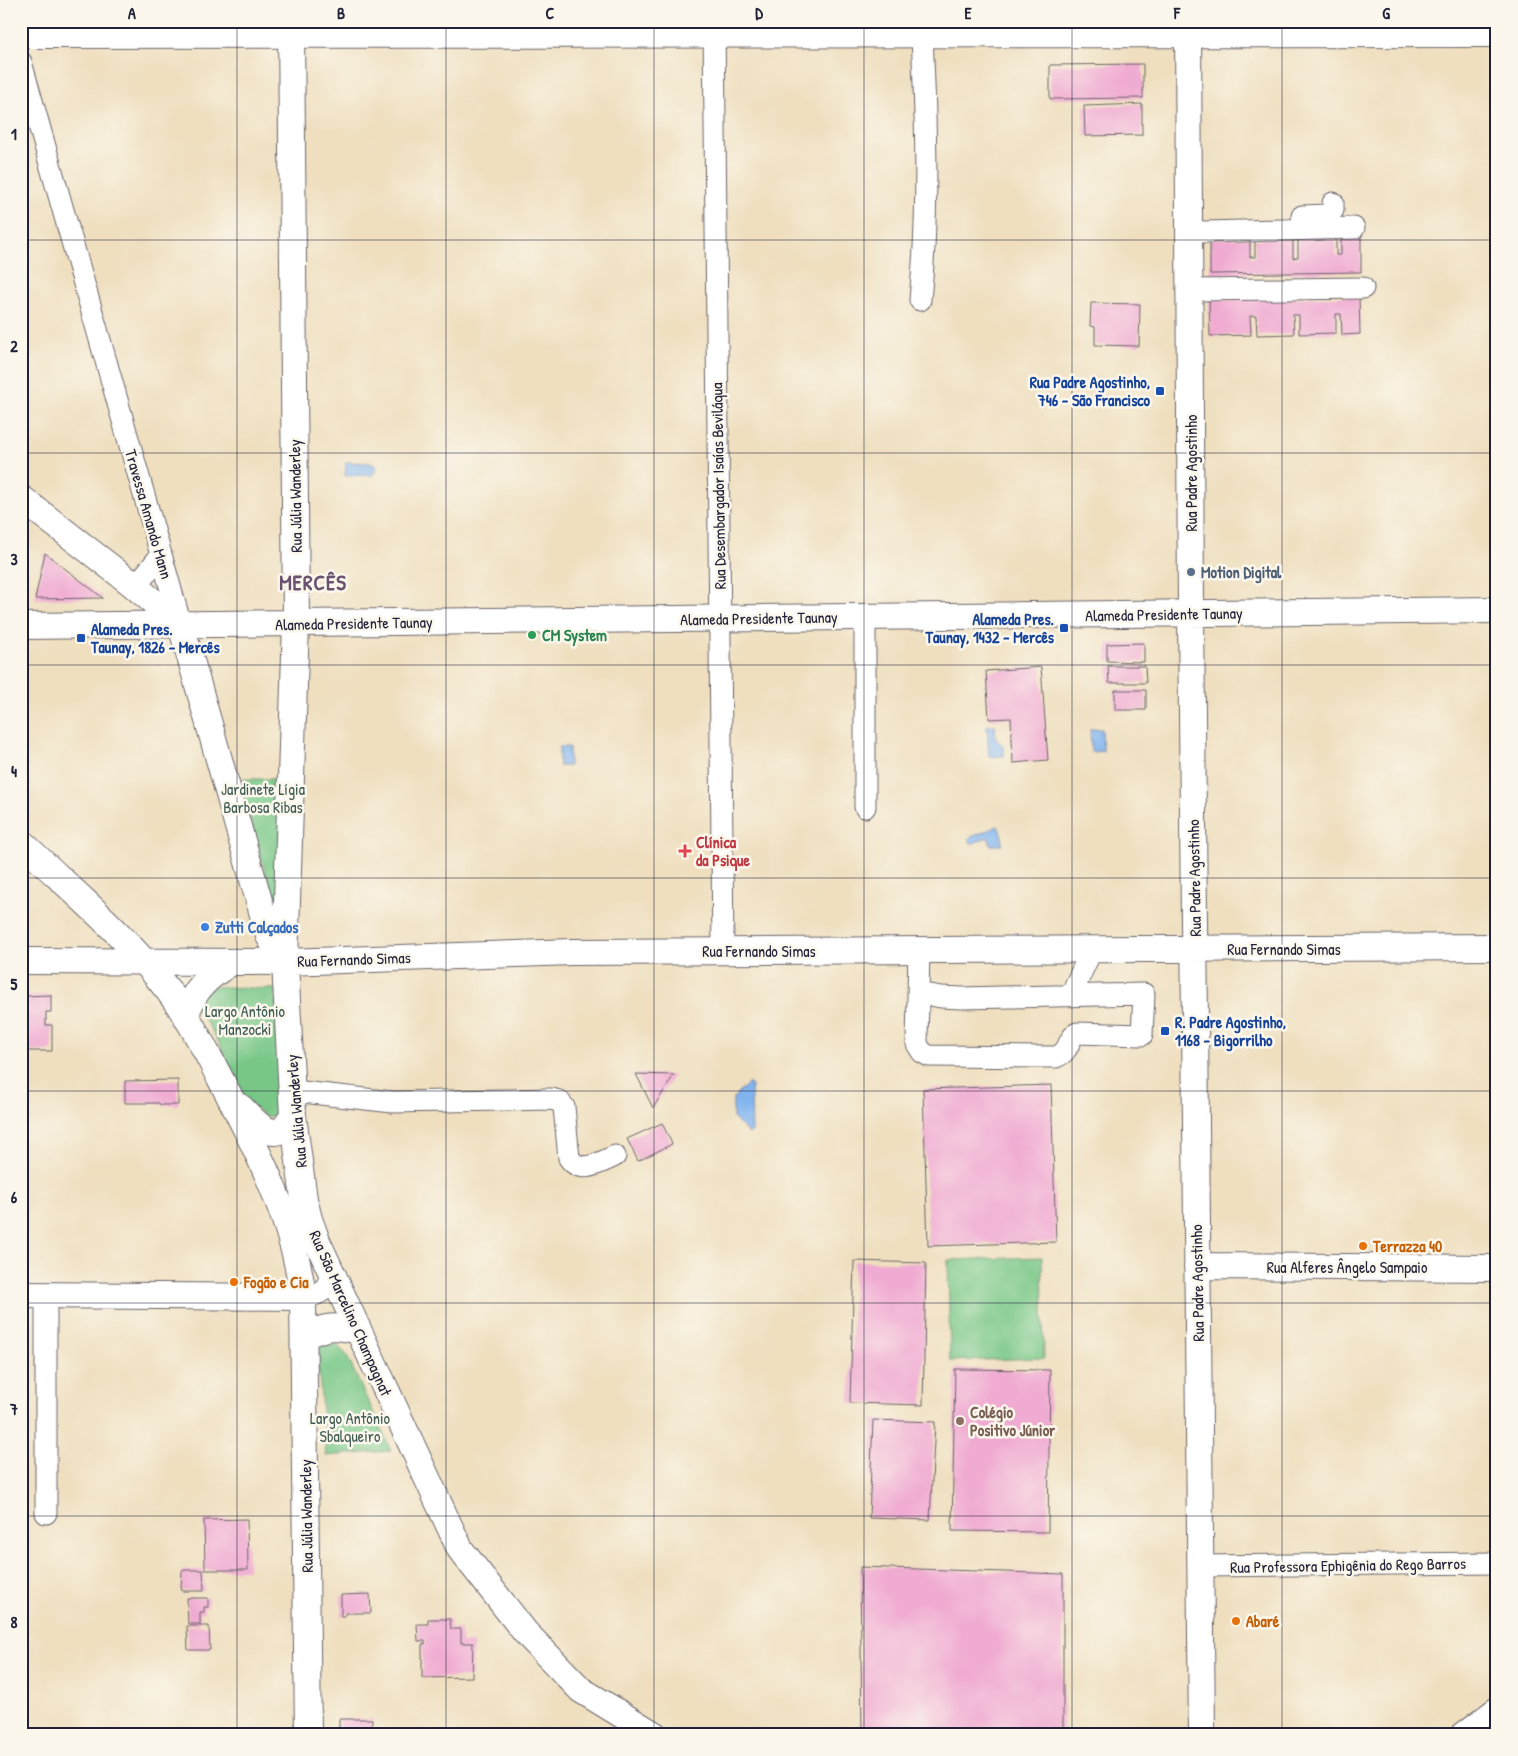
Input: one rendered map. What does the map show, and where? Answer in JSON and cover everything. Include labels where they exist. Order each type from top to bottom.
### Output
[{"type":"main road","points":[[21,35],[291,28],[714,28],[922,34],[1188,28],[1497,34]]},
{"type":"main road","name":"Rua Júlia Wanderley","points":[[291,28],[296,623],[285,962],[293,1116],[302,1180]]},
{"type":"main road","name":"Rua Padre Agostinho","points":[[1188,28],[1191,614],[1202,1735]]},
{"type":"main road","points":[[21,498],[181,625]]},
{"type":"main road","name":"Alameda Presidente Taunay","points":[[21,626],[1497,610]]},
{"type":"main road","name":"Travessa Amando Mann","points":[[181,625],[269,936],[285,962]]},
{"type":"main road","name":"Rua São Marcelino Champagnat","points":[[21,842],[145,962],[186,1015],[232,1100],[264,1170],[288,1229],[300,1271],[303,1297]]},
{"type":"main road","points":[[82,962],[89,956],[96,940],[98,932],[95,913]]},
{"type":"main road","name":"Rua Fernando Simas","points":[[21,961],[285,962],[572,952],[1497,947]]},
{"type":"main road","points":[[186,1015],[189,1004],[199,988],[210,977],[232,962]]},
{"type":"main road","points":[[232,1100],[268,1131],[276,1132],[284,1129],[293,1116]]},
{"type":"main road","name":"Rua São Marcelino Champagnat","points":[[302,1180],[309,1219],[332,1274],[460,1549],[524,1632],[581,1690],[655,1735]]},
{"type":"main road","name":"Rua Alferes Ângelo Sampaio","points":[[1197,1266],[1497,1268]]},
{"type":"main road","points":[[33,1295],[303,1297]]},
{"type":"main road","name":"Rua Júlia Wanderley","points":[[303,1297],[308,1735]]},
{"type":"main road","points":[[304,1336],[329,1326],[342,1327],[358,1332]]},
{"type":"street","name":"Rua Desembargador Isaías Beviláqua","points":[[714,28],[723,951]]},
{"type":"street","points":[[920,300],[926,216],[922,34]]},
{"type":"street","name":"Travessa Amando Mann","points":[[21,62],[181,625]]},
{"type":"street","points":[[1189,225],[1327,215],[1334,210],[1333,203]]},
{"type":"street","points":[[1189,225],[1206,232],[1354,228]]},
{"type":"street","points":[[1190,290],[1363,288]]},
{"type":"street","points":[[131,584],[144,576],[161,555]]},
{"type":"street","points":[[865,617],[865,807]]},
{"type":"street","points":[[1073,996],[1075,986],[1092,949]]},
{"type":"street","points":[[918,993],[961,998],[1144,994],[1142,1035],[1077,1033],[1073,1036],[1064,1053],[1056,1057],[929,1056],[922,1052],[917,1044],[918,993],[919,950]]},
{"type":"street","points":[[293,1091],[393,1102],[551,1099],[559,1102],[564,1107],[568,1158],[573,1164],[581,1167],[590,1166],[615,1156]]},
{"type":"street","points":[[303,1297],[317,1296],[326,1288],[332,1274]]},
{"type":"street","points":[[33,1295],[46,1513]]},
{"type":"street","name":"Rua Professora Ephigênia do Rego Barros","points":[[1200,1566],[1497,1563]]},
{"type":"street","points":[[1460,1735],[1497,1707]]},
{"type":"green space","name":"Jardinete Lígia Barbosa Ribas","points":[[238,779],[282,779],[284,936]]},
{"type":"green space","name":"Largo Antônio Manzocki","points":[[177,985],[275,989],[281,1109],[275,1115],[266,1117],[246,1100],[216,1037]]},
{"type":"green space","points":[[1042,1257],[1044,1358],[950,1361],[948,1260]]},
{"type":"green space","name":"Largo Antônio Sbalqueiro","points":[[323,1338],[332,1341],[346,1354],[391,1451],[326,1456],[316,1339]]},
{"type":"water","points":[[346,462],[370,463],[376,466],[376,470],[372,475],[345,476]]},
{"type":"water","points":[[995,725],[996,739],[1004,748],[1004,756],[989,757],[987,726]]},
{"type":"water","points":[[1090,729],[1102,729],[1103,751],[1091,752]]},
{"type":"water","points":[[559,747],[569,747],[569,766],[559,766]]},
{"type":"water","points":[[998,826],[1002,836],[1002,845],[991,845],[988,837],[971,844],[969,838]]},
{"type":"water","points":[[749,1083],[751,1086],[752,1131],[749,1134],[733,1118],[733,1098]]},
{"type":"building","points":[[1143,64],[1143,98],[1050,99],[1050,65]]},
{"type":"building","points":[[1142,104],[1142,135],[1085,136],[1084,106]]},
{"type":"building","points":[[1341,232],[1361,232],[1361,272],[1210,274],[1210,239],[1250,238],[1250,257],[1255,257],[1255,239],[1293,238],[1293,258],[1298,257],[1298,238],[1336,237],[1336,255],[1341,255]]},
{"type":"building","points":[[1359,296],[1360,334],[1342,335],[1341,314],[1336,314],[1336,333],[1299,334],[1299,315],[1293,315],[1294,334],[1257,335],[1256,316],[1250,316],[1251,335],[1210,336],[1209,300]]},
{"type":"building","points":[[1091,303],[1140,304],[1139,346],[1095,345],[1095,327],[1090,326]]},
{"type":"building","points":[[45,553],[103,598],[35,599]]},
{"type":"building","points":[[1144,643],[1144,662],[1107,661],[1107,644]]},
{"type":"building","points":[[1108,666],[1145,666],[1146,683],[1109,683]]},
{"type":"building","points":[[1041,667],[1048,760],[1013,763],[1011,718],[989,719],[986,671]]},
{"type":"building","points":[[1115,690],[1146,690],[1146,710],[1115,710]]},
{"type":"building","points":[[51,995],[51,1012],[46,1012],[46,1025],[52,1025],[52,1051],[22,1051],[23,996]]},
{"type":"building","points":[[636,1074],[674,1075],[653,1108]]},
{"type":"building","points":[[178,1080],[178,1105],[125,1103],[125,1081]]},
{"type":"building","points":[[1051,1085],[1056,1242],[928,1246],[923,1089]]},
{"type":"building","points":[[662,1123],[672,1144],[638,1161],[627,1139]]},
{"type":"building","points":[[854,1261],[926,1263],[923,1405],[850,1403]]},
{"type":"building","points":[[955,1369],[1050,1370],[1048,1532],[952,1531]]},
{"type":"building","points":[[873,1420],[935,1422],[930,1520],[869,1518]]},
{"type":"building","points":[[247,1519],[248,1570],[205,1570],[204,1520]]},
{"type":"building","points":[[860,1567],[1063,1574],[1063,1735],[862,1735]]},
{"type":"building","points":[[203,1570],[204,1591],[182,1591],[182,1571]]},
{"type":"building","points":[[370,1594],[371,1613],[345,1613],[345,1616],[341,1616],[341,1595]]},
{"type":"building","points":[[187,1598],[208,1598],[208,1607],[204,1607],[204,1612],[200,1612],[200,1624],[188,1624]]},
{"type":"building","points":[[428,1619],[450,1619],[451,1629],[461,1629],[461,1643],[473,1643],[472,1677],[422,1678],[422,1644],[425,1644],[425,1641],[418,1641],[417,1624],[428,1624]]},
{"type":"building","points":[[187,1626],[209,1626],[210,1650],[188,1650]]},
{"type":"building","points":[[339,1719],[372,1719],[373,1735],[339,1735]]},
{"type":"place","name":"Rua Padre Agostinho, 746 - São Francisco","points":[[1160,391]]},
{"type":"place","name":"Motion Digital","points":[[1191,572]]},
{"type":"place","name":"Alameda Pres. Taunay, 1432 - Mercês","points":[[1064,628]]},
{"type":"place","name":"CM System","points":[[532,635]]},
{"type":"place","name":"Alameda Pres. Taunay, 1826 - Mercês","points":[[81,638]]},
{"type":"place","name":"Clínica da Psique","points":[[685,851]]},
{"type":"place","name":"Zutti Calçados","points":[[205,927]]},
{"type":"place","name":"R. Padre Agostinho, 1168 - Bigorrilho","points":[[1165,1031]]},
{"type":"place","name":"Terrazza 40","points":[[1363,1246]]},
{"type":"place","name":"Fogão e Cia","points":[[234,1282]]},
{"type":"place","name":"Colégio Positivo Júnior","points":[[960,1421]]},
{"type":"place","name":"Abaré","points":[[1236,1621]]},
{"type":"district","name":"MERCÊS","points":[[313,582]]}]
